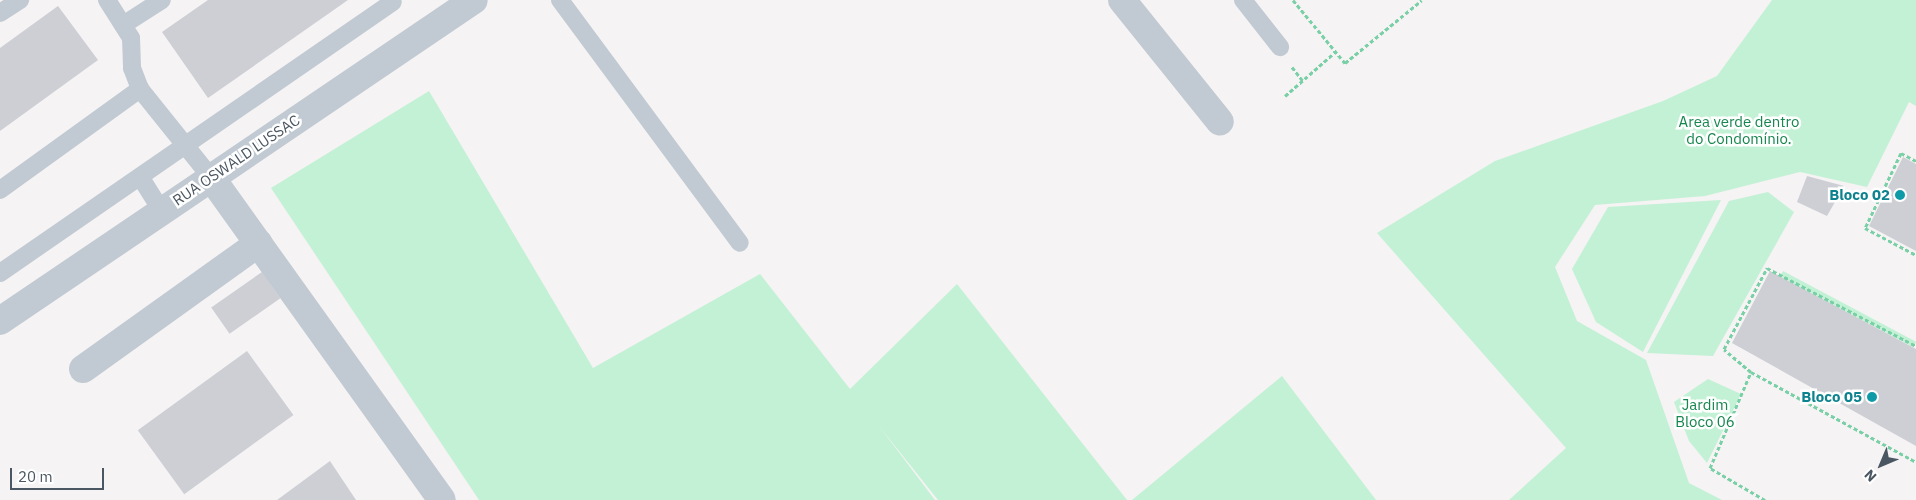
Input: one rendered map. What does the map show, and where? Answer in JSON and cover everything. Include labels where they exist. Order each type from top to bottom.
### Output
[{"type":"street","name":"RUA OSWALD LUSSAC","points":[[0,321],[210,176],[474,0]]},
{"type":"street","points":[[1122,0],[1220,122]]},
{"type":"street","points":[[210,176],[442,500]]},
{"type":"street","points":[[83,369],[259,244]]},
{"type":"lane","points":[[0,13],[20,0]]},
{"type":"lane","points":[[107,0],[131,38],[132,68],[140,89],[185,148],[210,176]]},
{"type":"lane","points":[[123,25],[162,0]]},
{"type":"lane","points":[[560,0],[740,243]]},
{"type":"lane","points":[[1243,0],[1280,47]]},
{"type":"lane","points":[[1,270],[185,148],[393,2]]},
{"type":"lane","points":[[0,190],[140,89]]},
{"type":"lane","points":[[141,178],[160,210]]},
{"type":"path","points":[[1293,0],[1345,63],[1422,0]]},
{"type":"path","points":[[1285,96],[1336,52]]},
{"type":"path","points":[[1916,161],[1901,153],[1865,228],[1916,255]]},
{"type":"path","points":[[1916,346],[1767,268],[1724,348],[1751,372],[1916,462]]},
{"type":"path","points":[[1751,372],[1710,468],[1765,500]]},
{"type":"green space","name":"Area verde dentro do Condomínio.","points":[[1772,0],[1916,0],[1916,106],[1909,102],[1867,187],[1800,172],[1705,196],[1595,205],[1555,267],[1577,321],[1646,360],[1689,483],[1722,500],[1509,500],[1566,448],[1377,233],[1495,161],[1663,101],[1717,76]]},
{"type":"green space","points":[[429,91],[593,368],[760,274],[850,389],[957,284],[1127,500],[938,500],[879,426],[935,500],[479,500],[271,188]]},
{"type":"green space","points":[[1768,192],[1794,212],[1713,356],[1647,353],[1729,201]]},
{"type":"green space","points":[[1721,200],[1643,352],[1596,322],[1572,269],[1608,207]]},
{"type":"green space","points":[[1783,271],[1916,342],[1914,347],[1780,276]]},
{"type":"green space","points":[[1282,376],[1376,500],[1132,500]]},
{"type":"green space","name":"Jardim Bloco 06","points":[[1708,379],[1741,394],[1707,463],[1689,441],[1674,402]]},
{"type":"building","points":[[208,0],[348,0],[208,98],[162,32]]},
{"type":"building","points":[[58,6],[98,60],[0,131],[0,48]]},
{"type":"building","name":"Bloco 02","points":[[1903,157],[1916,164],[1916,251],[1869,226]]},
{"type":"building","points":[[1807,176],[1844,186],[1827,216],[1797,202]]},
{"type":"building","name":"Bloco 05","points":[[1770,271],[1916,349],[1916,446],[1732,343]]},
{"type":"building","points":[[262,272],[280,298],[230,334],[211,308]]},
{"type":"building","points":[[247,351],[293,415],[184,494],[138,430]]},
{"type":"building","points":[[330,461],[356,500],[277,500]]},
{"type":"place","name":"Bloco 02","points":[[1900,195]]},
{"type":"place","name":"Bloco 05","points":[[1872,397]]}]
